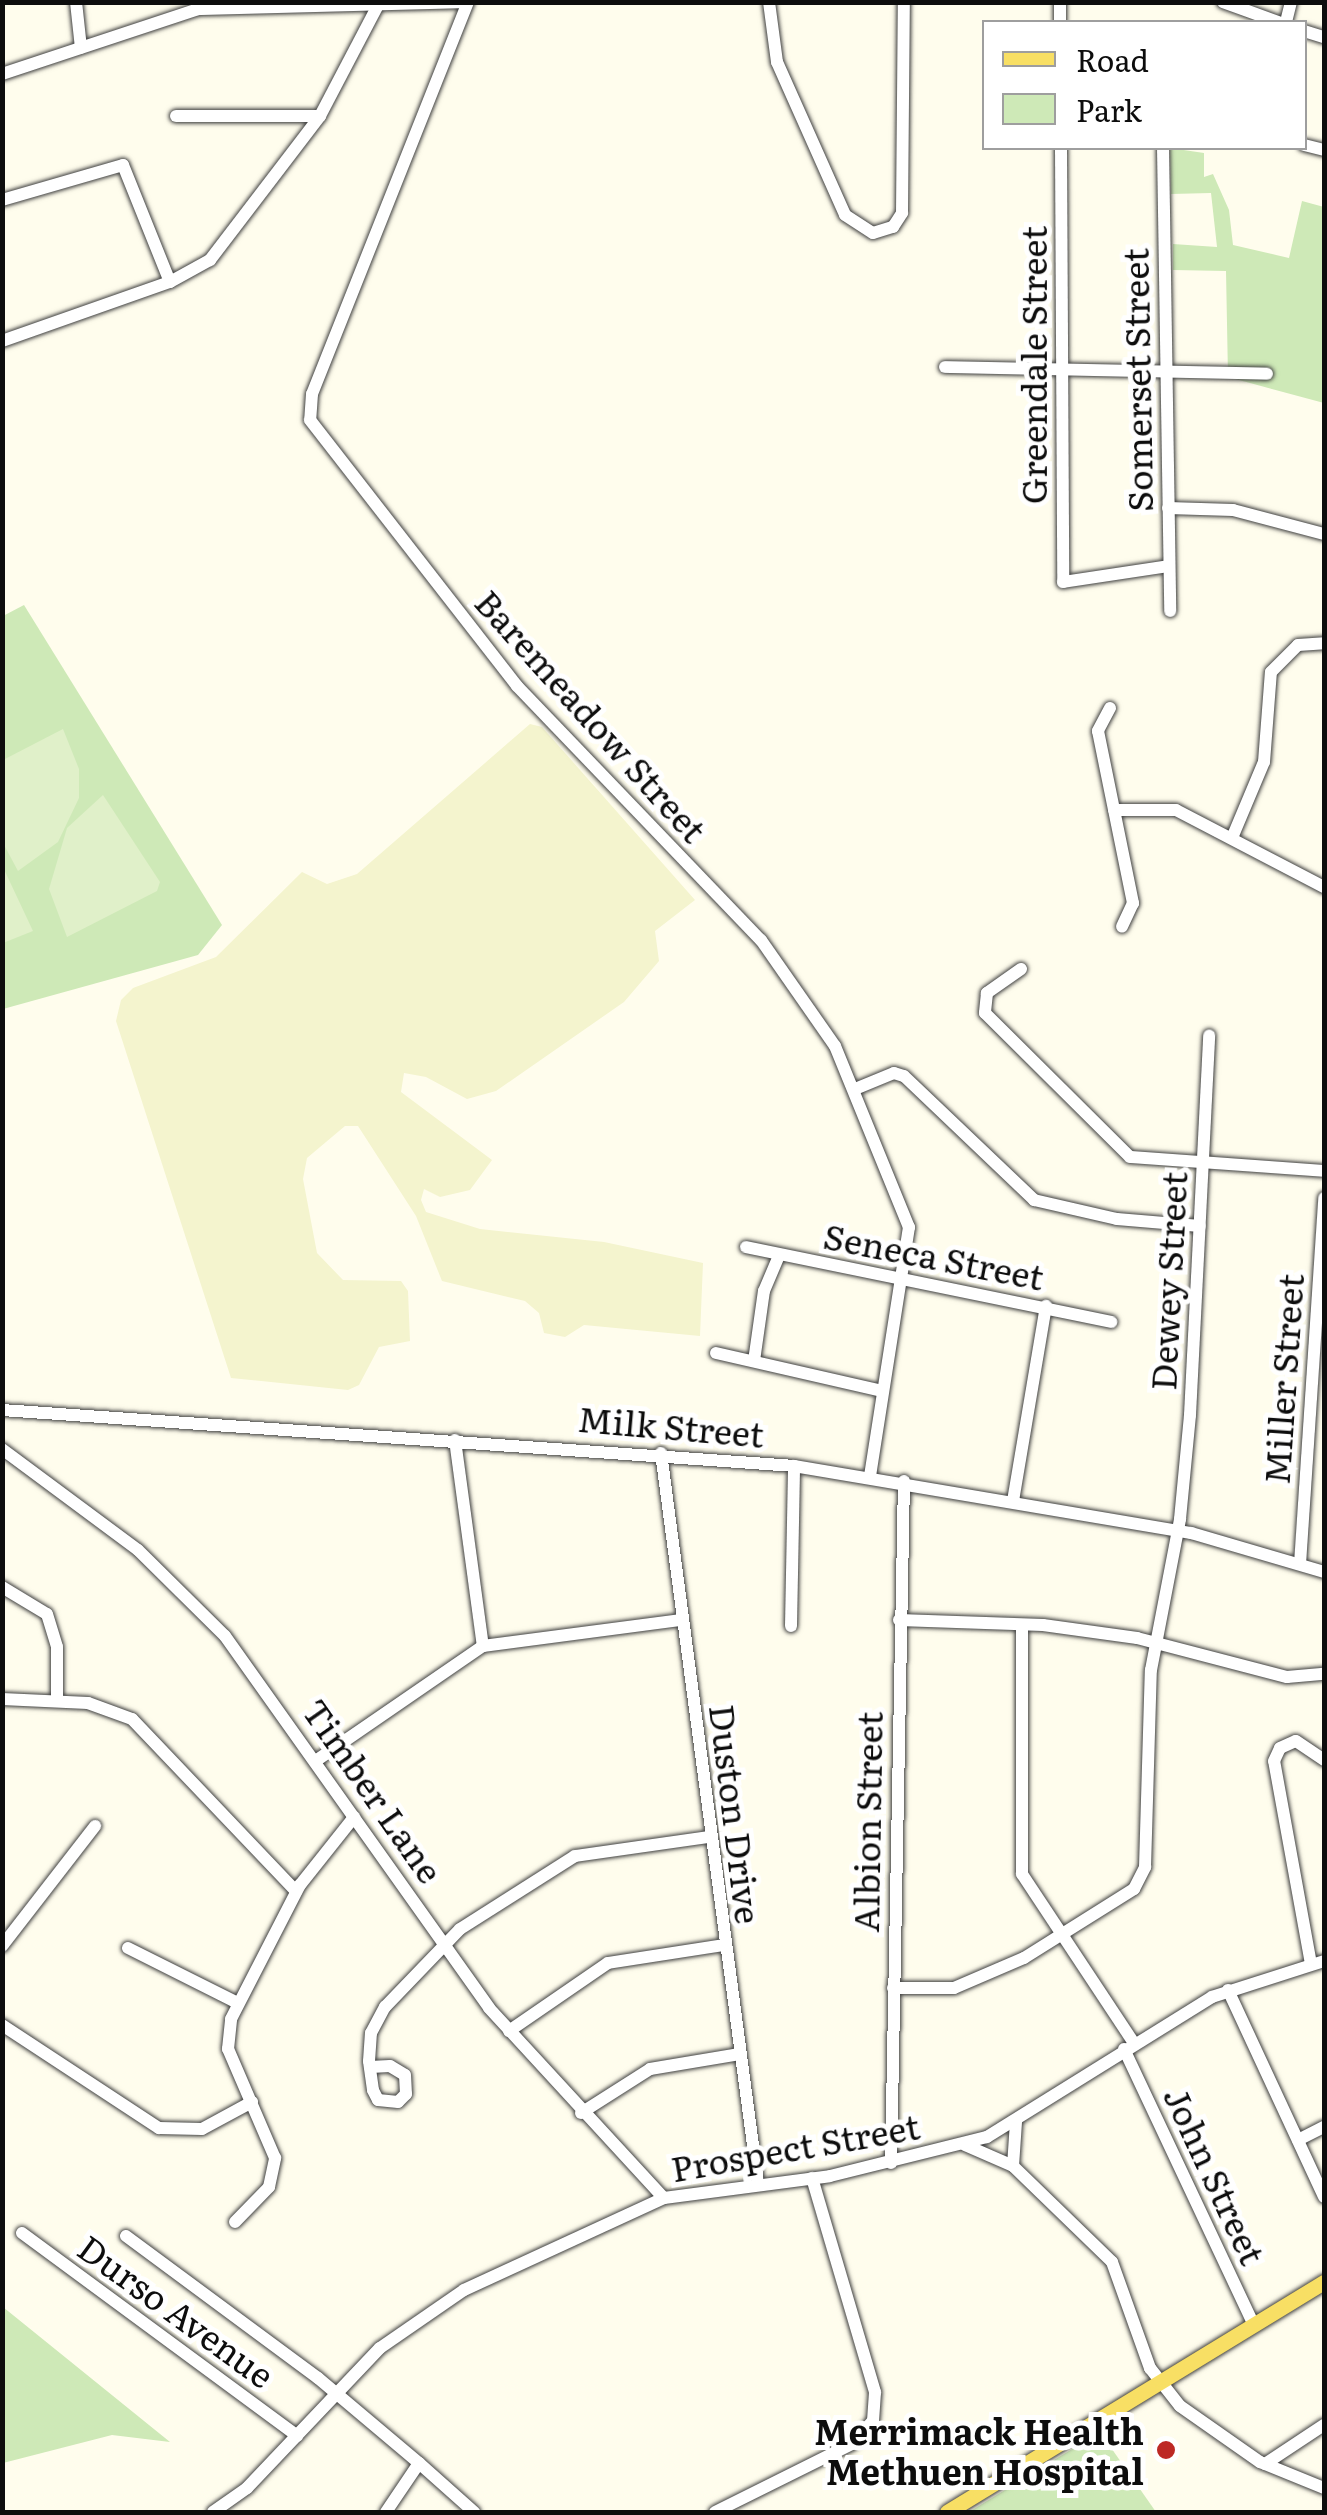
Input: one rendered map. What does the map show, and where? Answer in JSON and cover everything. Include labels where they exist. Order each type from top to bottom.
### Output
[{"type":"main road","points":[[947,2512],[1324,2282]]},
{"type":"street","points":[[76,2],[81,48]]},
{"type":"street","points":[[2,74],[198,9],[290,3],[465,2]]},
{"type":"street","name":"Baremeadow Street","points":[[465,2],[312,394],[310,420],[518,686],[772,953],[822,1023],[855,1089],[907,1216],[902,1278],[870,1476]]},
{"type":"street","points":[[768,2],[777,62],[844,215],[857,229],[873,233],[893,227],[902,213],[904,2]]},
{"type":"street","points":[[1223,2],[1272,20]]},
{"type":"street","points":[[2,342],[170,282],[224,248],[320,116],[378,5]]},
{"type":"street","points":[[176,116],[320,116]]},
{"type":"street","name":"Greendale Street","points":[[1060,150],[1063,582],[1169,566]]},
{"type":"street","name":"Somerset Street","points":[[1163,150],[1170,611]]},
{"type":"street","points":[[2,200],[122,165],[170,282]]},
{"type":"street","points":[[945,367],[1267,374]]},
{"type":"street","points":[[1168,508],[1233,510],[1324,534]]},
{"type":"street","points":[[1232,838],[1264,762],[1270,672],[1298,646],[1324,643]]},
{"type":"street","points":[[1110,708],[1098,732],[1133,903],[1122,927]]},
{"type":"street","points":[[1114,810],[1176,810],[1324,887]]},
{"type":"street","points":[[1022,969],[987,993],[985,1002],[991,1021],[1130,1158],[1324,1170]]},
{"type":"street","name":"Dewey Street","points":[[894,1988],[954,1988],[1064,1937],[1134,1888],[1145,1867],[1155,1643],[1177,1530],[1200,1226],[1209,1035]]},
{"type":"street","points":[[855,1089],[894,1073],[904,1076],[1034,1200],[1117,1219],[1200,1226]]},
{"type":"street","name":"Miller Street","points":[[1300,1564],[1324,1198]]},
{"type":"street","name":"Seneca Street","points":[[746,1247],[1111,1322]]},
{"type":"street","points":[[754,1361],[764,1290],[778,1256]]},
{"type":"street","points":[[1013,1501],[1046,1306]]},
{"type":"street","points":[[716,1353],[882,1391]]},
{"type":"street","name":"Milk Street","points":[[2,1410],[662,1453],[794,1466],[904,1481],[1177,1530],[1324,1572]]},
{"type":"street","points":[[456,1440],[484,1646]]},
{"type":"street","name":"Timber Lane","points":[[2,1449],[181,1589],[225,1636],[509,2031],[664,2198]]},
{"type":"street","name":"Duston Drive","points":[[662,1453],[709,1837],[758,2183]]},
{"type":"street","points":[[790,1626],[794,1466]]},
{"type":"street","name":"Albion Street","points":[[891,2163],[904,1481]]},
{"type":"street","points":[[2,1587],[47,1614],[58,1647],[57,1701]]},
{"type":"street","points":[[316,1760],[484,1646],[681,1620]]},
{"type":"street","points":[[899,1620],[1022,1625],[1155,1643],[1288,1677],[1324,1674]]},
{"type":"street","name":"John Street","points":[[1022,1625],[1018,1858],[1029,1888],[1064,1937],[1129,2046],[1254,2325]]},
{"type":"street","points":[[2,1699],[106,1707],[132,1720],[296,1892]]},
{"type":"street","points":[[1318,1962],[1274,1760],[1280,1748],[1296,1741],[1324,1760]]},
{"type":"street","points":[[234,2222],[259,2202],[274,2173],[272,2138],[228,2050],[238,2003],[296,1892],[354,1817]]},
{"type":"street","points":[[2,1946],[95,1826]]},
{"type":"street","points":[[370,2067],[372,2033],[385,2007],[460,1928],[574,1856],[709,1837]]},
{"type":"street","points":[[509,2031],[608,1962],[724,1945]]},
{"type":"street","points":[[128,1948],[238,2003]]},
{"type":"street","name":"Prospect Street","points":[[213,2512],[247,2488],[333,2397],[432,2308],[664,2198],[812,2178],[963,2144],[1016,2122],[1129,2046],[1228,1990],[1318,1962]]},
{"type":"street","points":[[1228,1990],[1324,2198]]},
{"type":"street","points":[[2,2025],[158,2128],[202,2129],[252,2102]]},
{"type":"street","points":[[581,2112],[650,2068],[740,2054]]},
{"type":"street","points":[[1012,2166],[1016,2122]]},
{"type":"street","points":[[1298,2140],[1324,2127]]},
{"type":"street","points":[[963,2144],[1012,2166],[1112,2262],[1150,2368],[1205,2428],[1266,2464],[1324,2488]]},
{"type":"street","points":[[715,2512],[852,2444],[872,2421],[874,2392],[812,2178]]},
{"type":"street","name":"Durso Avenue","points":[[22,2233],[297,2436]]},
{"type":"street","points":[[126,2236],[318,2378],[333,2397],[419,2463],[474,2512]]},
{"type":"street","points":[[1266,2464],[1324,2425]]},
{"type":"street","points":[[386,2512],[419,2463]]},
{"type":"green space","points":[[1170,150],[1204,153],[1204,177],[1213,174],[1229,210],[1233,245],[1289,258],[1302,201],[1324,207],[1324,403],[1228,377],[1226,271],[1173,270],[1173,244],[1217,247],[1211,193],[1171,194]]},
{"type":"green space","points":[[24,605],[222,925],[198,955],[3,1009],[3,616]]},
{"type":"green space","points":[[530,724],[542,727],[695,900],[655,931],[659,961],[624,1002],[496,1091],[467,1099],[426,1077],[404,1073],[401,1092],[492,1160],[470,1190],[440,1197],[424,1189],[421,1200],[426,1212],[480,1229],[604,1242],[703,1263],[700,1336],[584,1325],[565,1337],[544,1333],[539,1313],[525,1301],[442,1281],[416,1216],[358,1126],[345,1126],[307,1158],[303,1179],[317,1253],[343,1280],[401,1281],[408,1291],[410,1341],[379,1347],[359,1385],[348,1390],[231,1378],[116,1021],[121,1000],[133,988],[216,957],[302,872],[327,884],[357,874]]},
{"type":"green space","points":[[63,729],[79,769],[79,798],[58,842],[18,871],[3,843],[3,760]]},
{"type":"green space","points":[[103,795],[160,882],[157,891],[67,937],[49,889],[67,828]]},
{"type":"green space","points":[[2,865],[33,931],[3,943],[2,943]]},
{"type":"green space","points":[[3,2307],[170,2442],[112,2435],[3,2463]]},
{"type":"green space","points":[[1100,2432],[1156,2512],[969,2512]]},
{"type":"place","name":"Merrimack Health Methuen Hospital","points":[[1166,2450]]}]
